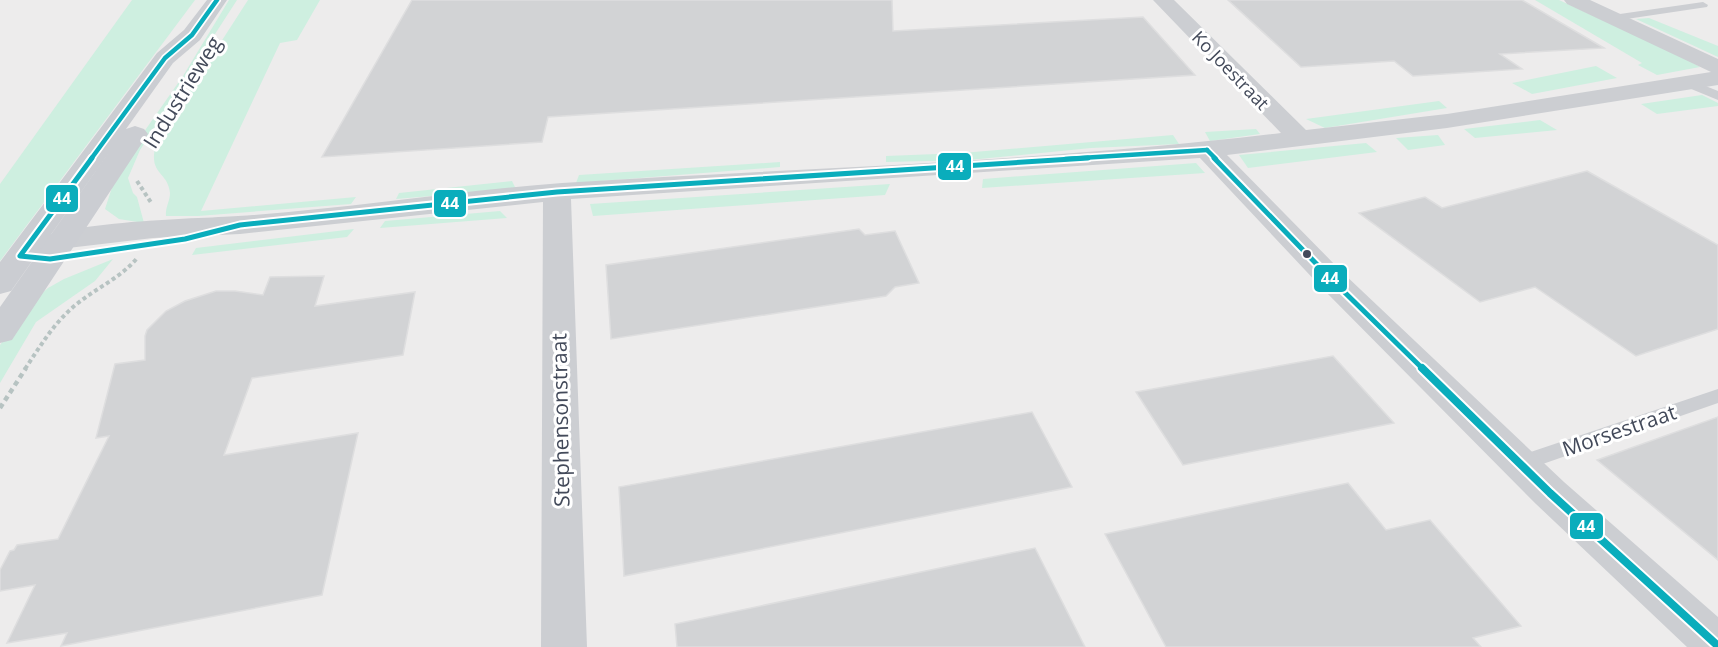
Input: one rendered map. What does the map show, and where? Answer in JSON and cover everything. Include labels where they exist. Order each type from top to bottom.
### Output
[{"type":"main road","name":"Industrieweg","points":[[0,332],[44,252],[165,58],[192,35],[217,0]]},
{"type":"main road","name":"Industrieweg","points":[[0,284],[44,252],[189,56],[192,35]]},
{"type":"street","name":"Ko Joestraat","points":[[1163,0],[1301,139]]},
{"type":"street","points":[[1574,0],[1718,67]]},
{"type":"street","points":[[44,252],[240,225],[557,192],[1207,150],[1447,121],[1718,78]]},
{"type":"street","points":[[1207,150],[1331,279],[1520,464],[1715,639]]},
{"type":"street","name":"Stephensonstraat","points":[[557,192],[564,647]]},
{"type":"lane","points":[[1613,18],[1703,5]]},
{"type":"lane","points":[[1688,83],[1718,96]]},
{"type":"lane","name":"Morsestraat","points":[[1520,464],[1718,396]]},
{"type":"path","name":"Industrieweg","points":[[158,129],[200,63]]},
{"type":"path","name":"Industrieweg","points":[[138,174],[136,182],[158,214],[149,237]]},
{"type":"path","points":[[0,408],[55,324],[78,303],[130,267],[149,237]]},
{"type":"green space","points":[[132,0],[195,0],[0,261],[0,184]]},
{"type":"green space","points":[[229,0],[237,0],[140,150],[128,178],[133,193],[137,197],[144,223],[119,219],[105,209],[118,169],[183,76]]},
{"type":"green space","points":[[248,0],[320,0],[297,40],[280,43],[201,211],[356,197],[351,204],[198,216],[166,216],[170,193],[166,180],[154,160],[157,141]]},
{"type":"green space","points":[[1535,0],[1559,0],[1700,67],[1657,75],[1638,65],[1642,63]]},
{"type":"green space","points":[[1649,18],[1718,46],[1718,57],[1636,19]]},
{"type":"green space","points":[[1596,66],[1617,78],[1532,94],[1512,83]]},
{"type":"green space","points":[[1702,95],[1718,103],[1718,106],[1657,114],[1641,104]]},
{"type":"green space","points":[[1439,101],[1447,108],[1325,128],[1306,119]]},
{"type":"green space","points":[[1540,120],[1557,130],[1475,138],[1464,129]]},
{"type":"green space","points":[[1256,129],[1260,134],[1210,141],[1205,132]]},
{"type":"green space","points":[[1173,135],[1179,144],[1091,148],[969,160],[886,162],[886,156],[962,153]]},
{"type":"green space","points":[[1438,135],[1445,145],[1408,150],[1396,138]]},
{"type":"green space","points":[[1366,143],[1377,152],[1248,168],[1239,155]]},
{"type":"green space","points":[[780,162],[780,167],[576,183],[579,175]]},
{"type":"green space","points":[[1196,163],[1205,173],[982,188],[983,179]]},
{"type":"green space","points":[[512,181],[516,189],[396,199],[399,193]]},
{"type":"green space","points":[[890,184],[885,195],[593,216],[590,204]]},
{"type":"green space","points":[[500,211],[507,218],[380,228],[385,221]]},
{"type":"green space","points":[[354,229],[347,237],[192,255],[196,248]]},
{"type":"green space","points":[[113,259],[95,281],[36,322],[0,383],[0,345],[29,305],[48,288],[64,279]]},
{"type":"building","points":[[412,0],[892,0],[893,31],[1143,17],[1195,75],[548,117],[542,142],[322,157]]},
{"type":"building","points":[[1228,0],[1522,0],[1604,48],[1500,54],[1522,69],[1413,76],[1394,61],[1301,67]]},
{"type":"building","points":[[1587,171],[1718,245],[1718,329],[1636,356],[1535,287],[1480,302],[1359,213],[1425,197],[1442,208]]},
{"type":"building","points":[[859,229],[865,235],[895,231],[919,283],[895,287],[886,296],[611,339],[606,265]]},
{"type":"building","points":[[324,276],[315,306],[415,292],[403,355],[252,378],[224,455],[358,433],[322,595],[61,646],[67,633],[7,643],[35,585],[0,591],[0,570],[10,551],[14,550],[17,545],[58,539],[109,436],[96,438],[115,364],[145,360],[147,330],[166,311],[185,301],[216,291],[263,295],[270,277]]},
{"type":"building","points":[[1333,356],[1394,423],[1183,465],[1136,392]]},
{"type":"building","points":[[1032,412],[1072,487],[624,576],[619,487]]},
{"type":"building","points":[[1718,417],[1718,560],[1597,460]]},
{"type":"building","points":[[1348,483],[1386,530],[1430,520],[1521,626],[1473,638],[1481,647],[1166,647],[1105,534]]},
{"type":"building","points":[[1035,548],[1085,647],[677,647],[675,624]]},
{"type":"transit line","name":"44","points":[[217,0],[192,35],[165,58],[20,256],[50,259],[185,239],[240,225],[557,192],[1207,150]]},
{"type":"transit line","name":"44","points":[[1207,150],[1331,279],[1550,493],[1718,646]]}]
